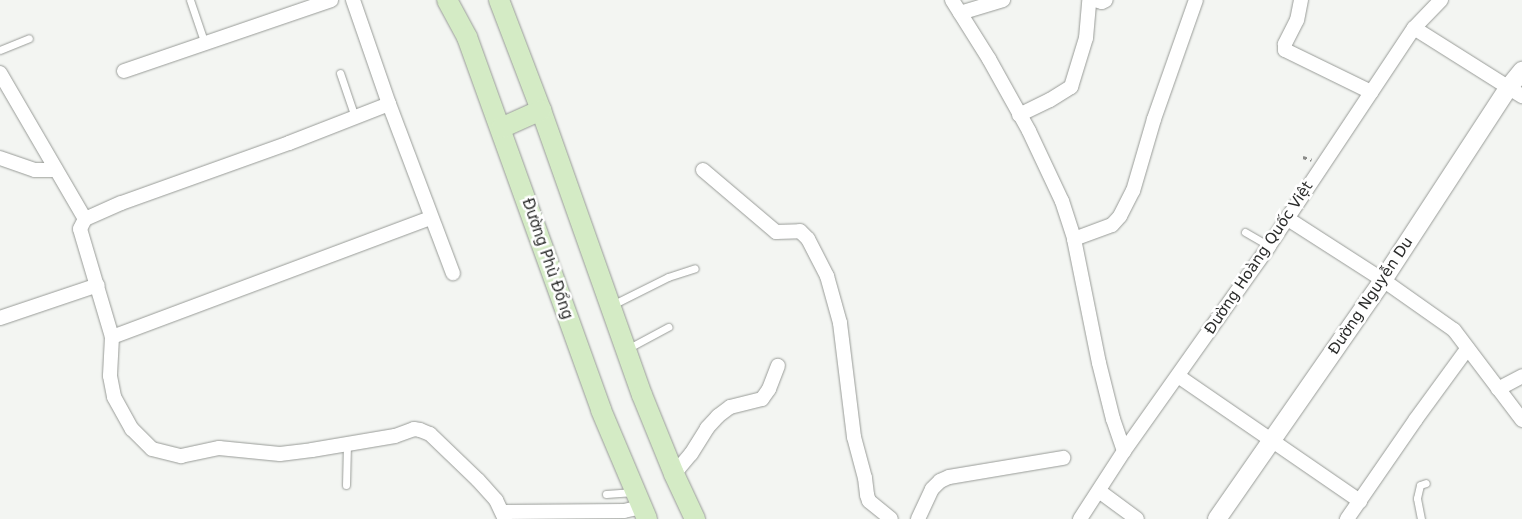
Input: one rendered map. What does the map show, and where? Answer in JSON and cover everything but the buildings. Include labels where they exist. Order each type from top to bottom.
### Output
[{"type":"main road","name":"Đường Phù Đổng","points":[[447,0],[467,37],[601,410],[641,506]]},
{"type":"main road","points":[[499,0],[674,474],[695,519]]},
{"type":"main road","points":[[501,128],[541,110]]},
{"type":"street","points":[[124,71],[331,0]]},
{"type":"street","points":[[353,0],[388,104],[452,273]]},
{"type":"street","points":[[952,0],[989,59],[1044,159],[1062,201],[1074,239],[1099,363],[1113,419],[1124,451]]},
{"type":"street","points":[[960,13],[1003,0]]},
{"type":"street","points":[[1019,115],[1050,100],[1070,87],[1086,38],[1089,0]]},
{"type":"street","points":[[1095,0],[1102,2],[1106,0]]},
{"type":"street","points":[[1074,239],[1112,225],[1120,216],[1133,191],[1154,119],[1196,0]]},
{"type":"street","points":[[1301,0],[1297,20],[1285,44],[1285,50],[1371,92]]},
{"type":"street","name":"Đường Hoàng Quốc Việt","points":[[1080,519],[1124,451],[1288,219],[1414,28],[1441,0]]},
{"type":"street","points":[[1414,28],[1515,91]]},
{"type":"street","name":"Đường Nguyễn Du","points":[[1217,519],[1515,91],[1522,70]]},
{"type":"street","points":[[0,73],[85,219]]},
{"type":"street","points":[[388,104],[121,203],[85,219],[80,229],[98,284],[112,337],[110,376],[114,397],[132,429],[152,450],[181,456],[218,448],[280,454],[395,436],[414,429],[430,434],[478,480],[504,515],[624,511],[641,506]]},
{"type":"street","points":[[0,158],[36,170],[56,170]]},
{"type":"street","points":[[703,170],[776,232],[800,231],[808,239],[827,276],[840,323],[854,437],[865,478],[867,495],[869,501],[890,519]]},
{"type":"street","points":[[112,337],[430,218]]},
{"type":"street","points":[[1288,219],[1383,280],[1454,330],[1522,420]]},
{"type":"street","points":[[0,318],[98,284]]},
{"type":"street","points":[[1347,519],[1416,419],[1468,349]]},
{"type":"street","points":[[674,474],[692,454],[707,428],[718,416],[730,408],[762,399],[778,366]]},
{"type":"street","points":[[1178,376],[1273,439],[1360,501]]},
{"type":"street","points":[[1498,389],[1522,376]]},
{"type":"street","points":[[918,519],[932,490],[940,481],[949,477],[1063,458]]},
{"type":"street","points":[[1099,491],[1137,519]]},
{"type":"lane","points":[[190,0],[205,44]]},
{"type":"lane","points":[[0,50],[29,38]]},
{"type":"lane","points":[[340,73],[355,117]]},
{"type":"lane","points":[[1245,232],[1269,246]]},
{"type":"lane","points":[[612,305],[668,277],[695,268]]},
{"type":"lane","points":[[627,349],[668,328]]},
{"type":"lane","points":[[346,444],[346,485]]},
{"type":"lane","points":[[1421,519],[1417,498],[1420,485],[1426,483]]},
{"type":"lane","points":[[606,494],[641,506]]}]
